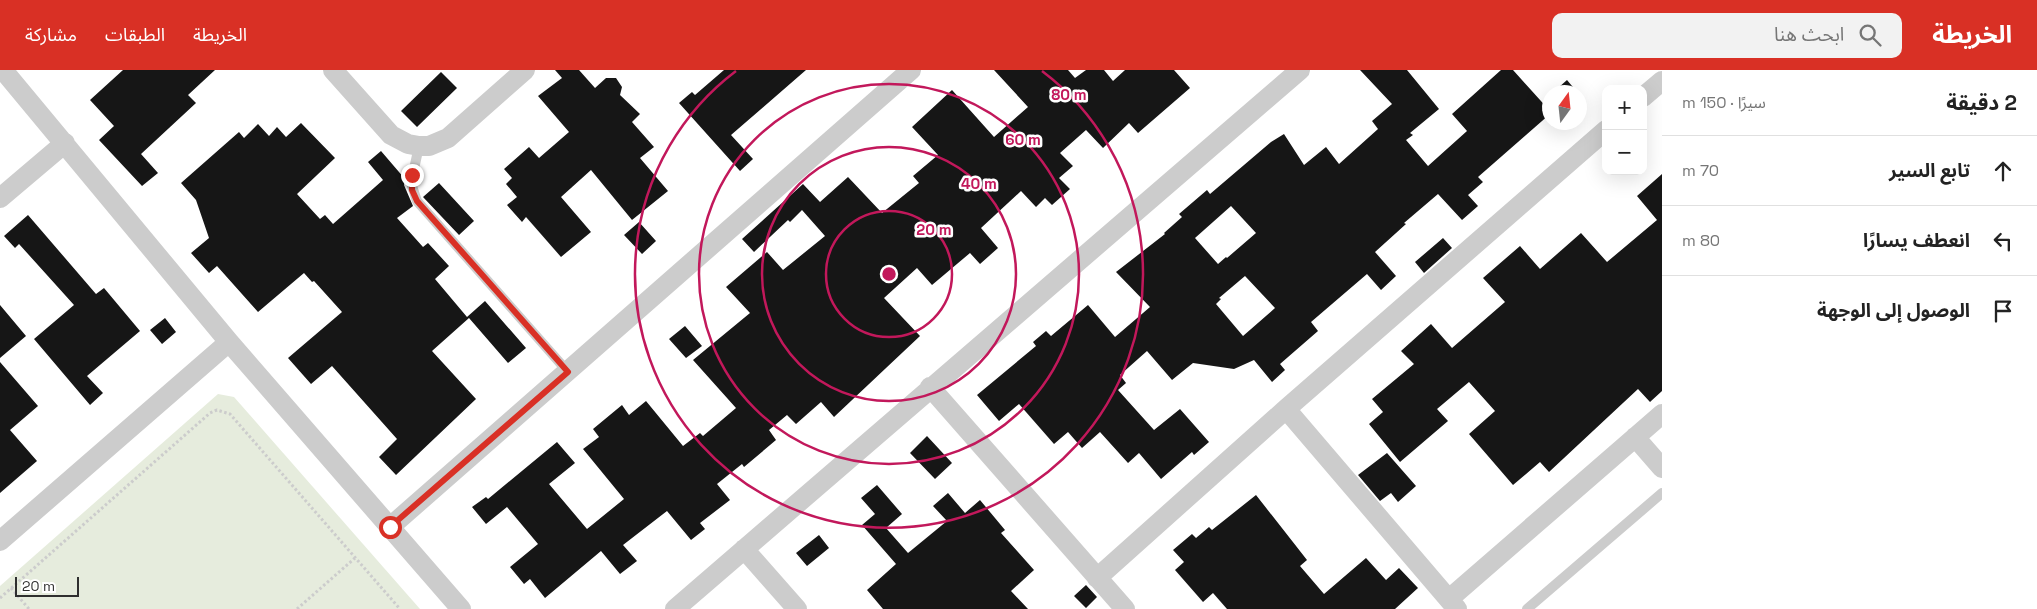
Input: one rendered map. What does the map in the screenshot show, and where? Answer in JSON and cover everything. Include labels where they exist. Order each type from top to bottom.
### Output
[{"type":"street","points":[[3,70],[229,342],[461,609]]},
{"type":"street","points":[[333,70],[391,135],[408,144],[419,146],[429,146],[448,138],[525,70]]},
{"type":"street","points":[[390,527],[911,70]]},
{"type":"street","points":[[679,608],[744,549],[1300,70]]},
{"type":"street","points":[[1647,94],[1662,81]]},
{"type":"street","points":[[1097,578],[1602,134]]},
{"type":"street","points":[[0,198],[65,143]]},
{"type":"street","points":[[0,541],[229,342]]},
{"type":"street","points":[[930,388],[1125,609]]},
{"type":"street","points":[[1286,410],[1453,604],[1662,414]]},
{"type":"street","points":[[1635,437],[1662,468]]},
{"type":"street","points":[[744,549],[797,609]]},
{"type":"lane","points":[[419,146],[411,183],[417,201],[568,372]]},
{"type":"lane","points":[[1527,609],[1662,493]]},
{"type":"path","points":[[0,598],[210,413],[217,410],[230,414],[400,609]]},
{"type":"path","points":[[297,609],[355,558]]},
{"type":"path","points":[[11,588],[29,609]]},
{"type":"green space","points":[[218,394],[234,397],[420,609],[0,609],[0,586]]},
{"type":"building","points":[[123,70],[215,70],[188,95],[196,103],[141,154],[158,173],[142,186],[99,140],[114,126],[90,100]]},
{"type":"building","points":[[555,70],[579,70],[595,88],[606,78],[616,78],[622,87],[620,95],[640,114],[632,122],[654,147],[640,158],[668,191],[632,220],[591,170],[561,197],[591,232],[561,257],[526,217],[522,222],[507,205],[517,197],[506,184],[512,178],[504,169],[529,147],[539,158],[569,132],[538,96],[562,78]]},
{"type":"building","points":[[724,70],[806,70],[731,135],[753,159],[740,171],[679,103],[692,92],[695,95]]},
{"type":"building","points":[[994,70],[1068,70],[1075,78],[1086,70],[1104,70],[1113,81],[1125,70],[1174,70],[1190,88],[1138,133],[1129,123],[1103,148],[1086,130],[1060,153],[1073,166],[1059,178],[1070,189],[1052,205],[1045,198],[1036,207],[1021,191],[981,228],[998,248],[980,264],[970,253],[932,285],[917,268],[884,298],[920,336],[834,417],[821,402],[796,424],[787,415],[769,430],[776,440],[744,467],[742,464],[717,484],[730,500],[700,523],[705,529],[691,540],[667,511],[623,545],[637,561],[620,574],[601,551],[545,598],[530,579],[524,584],[510,567],[538,544],[507,507],[486,524],[472,507],[486,497],[488,499],[557,442],[575,463],[549,484],[587,529],[624,499],[583,449],[599,437],[593,429],[622,405],[629,415],[646,401],[683,446],[700,433],[703,436],[736,408],[693,360],[750,313],[726,287],[767,252],[783,270],[825,236],[802,210],[790,222],[788,220],[754,252],[742,239],[803,184],[820,202],[848,177],[882,213],[919,183],[913,176],[938,155],[912,127],[952,90],[994,137],[1028,107]]},
{"type":"building","points":[[1360,70],[1407,70],[1439,109],[1410,133],[1413,135],[1406,140],[1428,166],[1467,131],[1452,114],[1501,70],[1513,70],[1542,102],[1542,121],[1478,177],[1483,182],[1468,195],[1478,206],[1462,220],[1438,194],[1404,223],[1406,224],[1375,252],[1396,276],[1381,290],[1367,274],[1311,322],[1318,331],[1280,364],[1285,370],[1272,382],[1254,360],[1234,369],[1193,363],[1172,380],[1147,351],[1120,375],[1126,383],[1118,390],[1154,430],[1180,409],[1209,442],[1194,455],[1192,452],[1161,479],[1139,453],[1128,463],[1100,432],[1082,448],[1068,432],[1054,444],[1019,404],[999,421],[977,395],[1036,346],[1033,342],[1046,331],[1051,336],[1088,305],[1115,337],[1150,307],[1116,272],[1165,234],[1182,217],[1179,214],[1207,190],[1210,194],[1271,142],[1284,134],[1304,165],[1326,147],[1339,164],[1378,129],[1372,121],[1392,104]],"holes":[[[1231,206],[1256,233],[1218,264],[1195,238]],[[1245,276],[1275,308],[1243,336],[1216,304],[1221,299],[1219,298]]]},
{"type":"building","points":[[441,72],[457,88],[417,127],[401,111]]},
{"type":"building","points":[[1567,80],[1571,85],[1561,85]]},
{"type":"building","points":[[301,123],[335,158],[297,194],[320,219],[325,215],[333,224],[383,180],[368,162],[381,151],[405,179],[404,185],[413,206],[397,218],[423,247],[428,243],[449,266],[435,279],[467,317],[485,301],[526,348],[508,363],[469,318],[432,351],[476,399],[396,475],[379,457],[397,439],[332,366],[311,384],[288,358],[342,312],[314,281],[312,282],[304,273],[258,312],[217,266],[209,273],[191,253],[209,238],[196,200],[181,183],[239,132],[244,138],[258,124],[269,136],[277,127],[286,137]]},
{"type":"building","points":[[1662,174],[1662,391],[1650,402],[1638,389],[1549,472],[1540,462],[1513,485],[1469,434],[1495,411],[1469,382],[1437,409],[1448,421],[1400,462],[1369,424],[1383,412],[1372,399],[1414,364],[1401,351],[1431,324],[1452,348],[1505,302],[1483,278],[1520,246],[1540,269],[1581,233],[1607,262],[1657,220],[1637,196]]},
{"type":"building","points":[[439,183],[474,221],[459,235],[423,197]]},
{"type":"building","points":[[28,215],[96,294],[104,288],[140,331],[87,376],[103,393],[90,405],[34,339],[74,305],[19,244],[15,248],[4,236]]},
{"type":"building","points":[[639,222],[656,241],[642,254],[624,235]]},
{"type":"building","points":[[1443,238],[1452,248],[1424,273],[1415,262]]},
{"type":"building","points":[[0,305],[26,336],[0,358]]},
{"type":"building","points":[[165,318],[176,332],[162,344],[150,330]]},
{"type":"building","points":[[685,326],[702,346],[686,358],[669,339]]},
{"type":"building","points":[[0,362],[38,406],[10,430],[37,461],[0,493]]},
{"type":"building","points":[[927,436],[952,463],[935,479],[910,453]]},
{"type":"building","points":[[1387,453],[1416,486],[1398,502],[1391,493],[1380,501],[1358,475]]},
{"type":"building","points":[[877,485],[902,514],[886,528],[908,553],[947,521],[933,506],[948,493],[965,513],[980,500],[1005,530],[1001,533],[1034,570],[1011,591],[1028,609],[883,609],[867,590],[896,564],[862,525],[875,514],[861,498]]},
{"type":"building","points":[[1256,495],[1307,560],[1300,566],[1324,594],[1366,558],[1386,580],[1399,568],[1418,588],[1395,609],[1227,609],[1213,593],[1203,602],[1175,570],[1184,562],[1173,550],[1192,534],[1196,538],[1209,527],[1212,530]]},
{"type":"building","points":[[819,535],[829,548],[807,566],[796,553]]},
{"type":"building","points":[[1086,585],[1097,597],[1086,608],[1074,596]]},
{"type":"route","points":[[390,527],[568,372],[417,201],[412,190],[412,175]]}]
